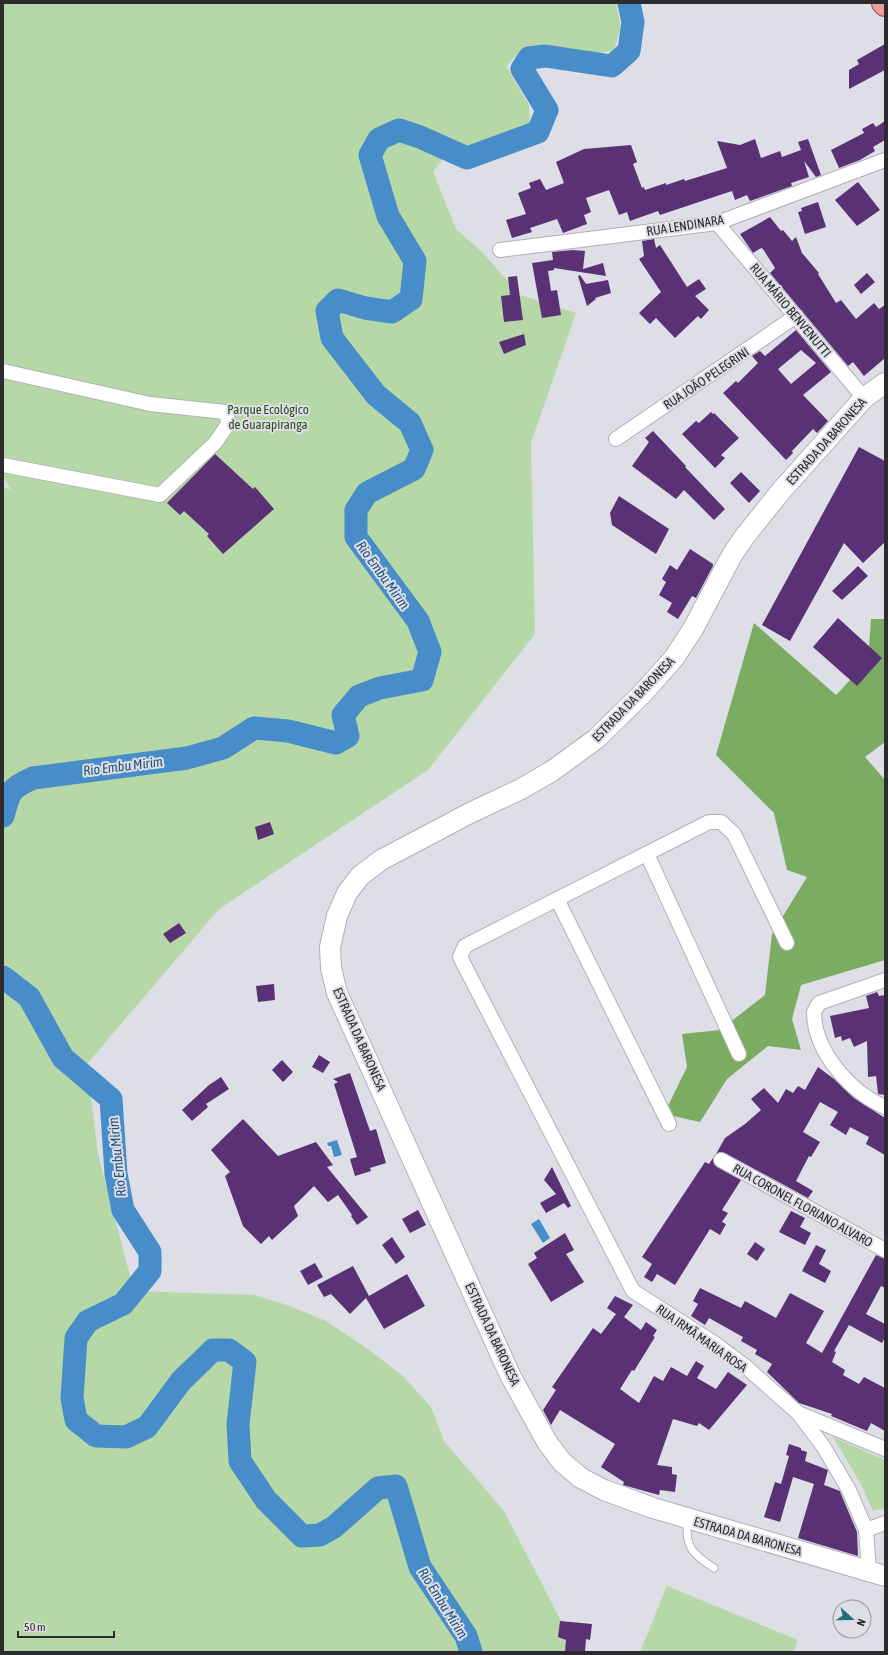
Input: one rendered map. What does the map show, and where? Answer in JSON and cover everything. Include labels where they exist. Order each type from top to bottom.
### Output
[{"type":"main road","name":"ESTRADA DA BARONESA","points":[[877,1574],[688,1519],[604,1490],[587,1482],[562,1462],[547,1442],[510,1375],[337,992],[331,968],[330,947],[338,916],[347,893],[360,876],[381,860],[470,813],[521,789],[552,771],[596,739],[643,693],[674,658],[693,629],[732,555],[745,536],[781,491],[864,398],[885,383]]},
{"type":"street","name":"RUA LENDINARA","points":[[500,250],[717,223],[885,160]]},
{"type":"street","name":"RUA MÁRIO BENVENUTTI","points":[[717,223],[864,398]]},
{"type":"street","name":"RUA JOÃO PELEGRINI","points":[[616,439],[796,316]]},
{"type":"street","points":[[3,371],[150,404],[225,412],[229,423],[215,443],[160,495],[3,465]]},
{"type":"street","points":[[669,1124],[557,899],[709,822],[721,822],[734,834],[787,943]]},
{"type":"street","points":[[647,854],[738,1054]]},
{"type":"street","name":"RUA IRMÃ MARIA ROSA","points":[[557,899],[465,946],[460,957],[633,1291],[717,1344],[745,1366],[798,1413],[836,1466],[849,1490],[866,1530],[877,1574]]},
{"type":"street","points":[[885,980],[819,1003],[814,1012],[822,1045],[832,1065],[861,1093],[874,1102],[885,1107]]},
{"type":"street","name":"RUA CORONEL FLORIANO ALVARO","points":[[721,1160],[885,1250]]},
{"type":"street","points":[[798,1413],[885,1450]]},
{"type":"street","points":[[866,1530],[885,1523]]},
{"type":"lane","points":[[688,1519],[686,1533],[690,1548],[696,1557],[714,1568]]},
{"type":"green space","name":"Parque Ecológico de Guarapiranga","points":[[3,3],[616,3],[621,27],[614,50],[593,54],[547,45],[520,51],[506,66],[529,105],[530,123],[487,145],[450,149],[433,172],[456,229],[483,253],[520,295],[576,313],[531,443],[535,634],[428,770],[219,909],[87,1064],[98,1154],[134,1291],[254,1295],[287,1305],[326,1321],[368,1349],[403,1376],[431,1407],[444,1441],[504,1511],[571,1640],[583,1652],[3,1652],[3,488],[11,489],[3,477]]},
{"type":"green space","points":[[871,619],[885,619],[885,742],[865,757],[885,780],[885,960],[801,985],[792,1019],[801,1050],[768,1046],[727,1079],[700,1122],[664,1114],[687,1067],[682,1034],[720,1030],[765,995],[772,934],[807,877],[787,870],[774,813],[716,755],[754,623],[836,695],[868,661]]},
{"type":"green space","points":[[833,1437],[885,1460],[885,1508],[873,1511],[861,1484]]},
{"type":"green space","points":[[667,1586],[798,1640],[793,1652],[640,1652]]},
{"type":"water","points":[[337,1140],[342,1155],[334,1157],[331,1146],[328,1146],[327,1143]]},
{"type":"water","points":[[539,1219],[550,1238],[543,1243],[531,1224]]},
{"type":"building","points":[[885,44],[885,70],[849,89],[849,70],[859,64],[857,60]]},
{"type":"building","points":[[885,121],[885,140],[873,147],[875,151],[860,160],[839,168],[831,150],[864,133],[862,129],[873,123],[876,127]]},
{"type":"building","points":[[755,139],[761,158],[780,151],[782,157],[801,150],[798,142],[808,139],[821,175],[816,177],[804,161],[809,177],[791,183],[792,186],[750,201],[747,195],[735,200],[732,191],[660,215],[658,211],[630,221],[627,212],[619,215],[609,190],[586,198],[591,212],[584,215],[587,224],[563,233],[557,219],[530,228],[532,232],[512,238],[506,220],[526,214],[518,193],[531,188],[529,183],[540,179],[546,190],[564,183],[556,162],[584,149],[631,145],[637,162],[633,164],[642,188],[644,187],[645,190],[666,183],[666,185],[684,179],[685,181],[727,168],[717,141],[740,145]]},
{"type":"building","points":[[858,182],[880,210],[857,226],[835,200]]},
{"type":"building","points":[[818,202],[826,227],[805,234],[798,212],[802,211],[801,208]]},
{"type":"building","points":[[770,217],[781,231],[783,230],[792,241],[796,237],[802,253],[819,273],[818,274],[836,303],[841,300],[856,319],[874,303],[879,309],[885,305],[885,358],[864,376],[853,362],[848,366],[770,273],[775,268],[763,249],[761,248],[753,253],[740,234]]},
{"type":"building","points":[[654,239],[656,248],[660,245],[687,287],[699,279],[706,289],[695,296],[709,310],[701,319],[698,316],[675,338],[656,318],[650,324],[639,313],[661,292],[639,259],[644,256],[642,241]]},
{"type":"building","points":[[573,250],[585,251],[583,269],[603,263],[606,276],[554,268],[554,270],[548,271],[551,291],[557,290],[561,315],[542,318],[532,263],[553,260],[552,252]]},
{"type":"building","points":[[867,273],[875,282],[861,294],[854,285]]},
{"type":"building","points":[[580,275],[586,284],[608,280],[611,293],[595,298],[596,299],[587,306],[578,276]]},
{"type":"building","points":[[517,276],[523,320],[504,322],[501,296],[510,295],[508,277]]},
{"type":"building","points":[[796,330],[831,372],[803,395],[828,421],[817,433],[813,429],[792,451],[793,453],[786,460],[723,393],[736,381],[738,383],[758,363],[752,356],[760,351],[765,356]],"holes":[[[801,350],[816,363],[791,384],[778,369]]]},
{"type":"building","points":[[524,334],[526,345],[504,354],[499,342]]},
{"type":"building","points":[[711,412],[713,414],[714,413],[739,438],[721,455],[725,458],[715,468],[682,434],[696,421],[699,423]]},
{"type":"building","points":[[653,431],[725,509],[714,520],[684,490],[676,499],[632,466],[649,442],[645,438]]},
{"type":"building","points":[[859,447],[885,461],[885,542],[863,563],[844,543],[790,641],[762,625]]},
{"type":"building","points":[[215,454],[253,489],[255,487],[274,509],[223,554],[207,536],[209,534],[184,511],[180,515],[167,503]]},
{"type":"building","points":[[741,472],[760,491],[749,503],[730,483]]},
{"type":"building","points":[[619,496],[669,529],[656,554],[612,525],[610,513]]},
{"type":"building","points":[[690,549],[713,564],[713,566],[696,598],[692,596],[678,619],[667,612],[672,603],[659,595],[666,582],[662,579],[670,565],[677,570]]},
{"type":"building","points":[[858,566],[868,576],[842,600],[832,591]]},
{"type":"building","points":[[838,618],[882,658],[857,686],[813,647]]},
{"type":"building","points":[[270,822],[274,834],[258,840],[255,827]]},
{"type":"building","points":[[179,923],[186,933],[170,943],[163,934]]},
{"type":"building","points":[[274,984],[275,1000],[258,1002],[256,986]]},
{"type":"building","points":[[877,992],[879,996],[885,995],[885,1095],[878,1094],[876,1076],[868,1077],[867,1041],[854,1047],[850,1038],[842,1041],[841,1036],[835,1038],[830,1016],[869,1008],[866,996]]},
{"type":"building","points":[[319,1055],[330,1062],[323,1073],[312,1067]]},
{"type":"building","points":[[282,1060],[293,1072],[283,1082],[272,1070]]},
{"type":"building","points":[[818,1067],[834,1079],[854,1098],[885,1118],[885,1155],[866,1144],[869,1137],[850,1127],[846,1135],[830,1125],[838,1112],[820,1102],[803,1132],[820,1142],[811,1157],[809,1156],[796,1181],[813,1191],[808,1198],[725,1153],[720,1152],[716,1154],[725,1138],[745,1124],[761,1110],[751,1099],[764,1088],[778,1103],[786,1089],[793,1093],[798,1086],[805,1090]]},
{"type":"building","points":[[350,1073],[370,1131],[376,1129],[386,1163],[370,1168],[371,1171],[355,1176],[350,1159],[357,1157],[334,1084],[338,1082],[333,1079]]},
{"type":"building","points":[[221,1077],[229,1089],[206,1104],[208,1107],[192,1121],[182,1110],[209,1085]]},
{"type":"building","points":[[243,1119],[278,1156],[316,1142],[333,1165],[327,1167],[368,1217],[357,1225],[338,1195],[328,1202],[314,1186],[294,1206],[298,1216],[272,1240],[269,1236],[261,1244],[243,1226],[225,1176],[230,1172],[211,1150]]},
{"type":"building","points":[[713,1158],[714,1164],[717,1167],[741,1180],[722,1210],[728,1213],[722,1222],[726,1224],[720,1235],[710,1229],[675,1285],[657,1274],[652,1282],[644,1277],[652,1264],[642,1257],[705,1162],[709,1164]]},
{"type":"building","points":[[552,1167],[571,1206],[568,1208],[564,1203],[546,1213],[540,1203],[556,1194],[544,1180]]},
{"type":"building","points":[[418,1210],[426,1225],[410,1233],[402,1219]]},
{"type":"building","points":[[791,1211],[805,1218],[800,1227],[811,1233],[805,1245],[779,1232]]},
{"type":"building","points":[[565,1233],[574,1250],[566,1254],[584,1282],[551,1302],[528,1264],[537,1258],[534,1253]]},
{"type":"building","points":[[392,1237],[405,1257],[396,1264],[382,1245]]},
{"type":"building","points":[[755,1242],[765,1249],[757,1261],[747,1254]]},
{"type":"building","points":[[816,1245],[826,1250],[819,1264],[831,1271],[825,1283],[802,1271]]},
{"type":"building","points":[[876,1255],[885,1259],[885,1288],[881,1286],[866,1314],[885,1324],[885,1337],[882,1343],[849,1325],[834,1351],[836,1352],[832,1362],[845,1370],[843,1375],[859,1384],[864,1377],[885,1388],[885,1431],[871,1423],[867,1431],[831,1416],[832,1414],[799,1403],[767,1372],[772,1364],[755,1354],[757,1350],[741,1341],[743,1337],[709,1318],[705,1325],[691,1316],[698,1304],[693,1301],[700,1288],[741,1308],[745,1301],[776,1318],[790,1293],[824,1311],[806,1343],[822,1353]]},
{"type":"building","points":[[315,1263],[323,1277],[308,1285],[300,1271]]},
{"type":"building","points":[[353,1266],[369,1296],[407,1274],[425,1306],[384,1329],[366,1298],[350,1314],[331,1294],[324,1297],[317,1285]]},
{"type":"building","points":[[615,1296],[633,1305],[624,1317],[641,1330],[646,1322],[657,1330],[653,1336],[655,1337],[634,1371],[632,1370],[620,1389],[639,1403],[654,1376],[663,1381],[671,1367],[687,1376],[696,1361],[704,1366],[697,1378],[716,1389],[728,1372],[747,1385],[709,1430],[699,1423],[697,1426],[673,1419],[657,1465],[672,1467],[672,1474],[677,1475],[675,1492],[660,1490],[659,1495],[623,1485],[624,1482],[601,1467],[615,1444],[560,1410],[551,1425],[543,1410],[556,1390],[552,1387],[593,1328],[601,1334],[616,1314],[607,1308]]},
{"type":"building","points":[[789,1444],[801,1448],[801,1450],[807,1452],[805,1461],[828,1470],[824,1485],[840,1491],[857,1532],[858,1556],[798,1538],[814,1484],[793,1477],[780,1522],[764,1517],[775,1482],[781,1484],[789,1456],[786,1455]]},
{"type":"building","points":[[560,1621],[592,1624],[590,1640],[586,1639],[585,1652],[565,1652],[566,1640],[558,1637]]},
{"type":"waterway","name":"Rio Embu Mirim","points":[[3,816],[9,796],[15,788],[33,778],[187,758],[223,748],[254,728],[288,731],[336,743],[348,736],[343,715],[359,696],[380,688],[422,680],[430,652],[418,621],[356,537],[356,510],[367,493],[414,469],[422,450],[410,423],[376,395],[332,338],[327,311],[338,300],[365,308],[392,312],[411,299],[415,261],[388,216],[370,155],[379,139],[399,130],[420,137],[467,158],[538,132],[547,110],[522,69],[529,58],[545,56],[612,66],[629,51],[633,22],[629,3]]},
{"type":"waterway","name":"Rio Embu Mirim","points":[[3,977],[29,997],[63,1058],[111,1099],[116,1174],[123,1210],[150,1252],[150,1271],[123,1304],[88,1321],[76,1338],[72,1398],[76,1420],[96,1436],[126,1437],[147,1427],[181,1381],[213,1350],[229,1350],[245,1362],[238,1424],[240,1461],[266,1500],[302,1536],[320,1535],[334,1527],[378,1488],[396,1486],[420,1567],[466,1636],[471,1652]]}]
